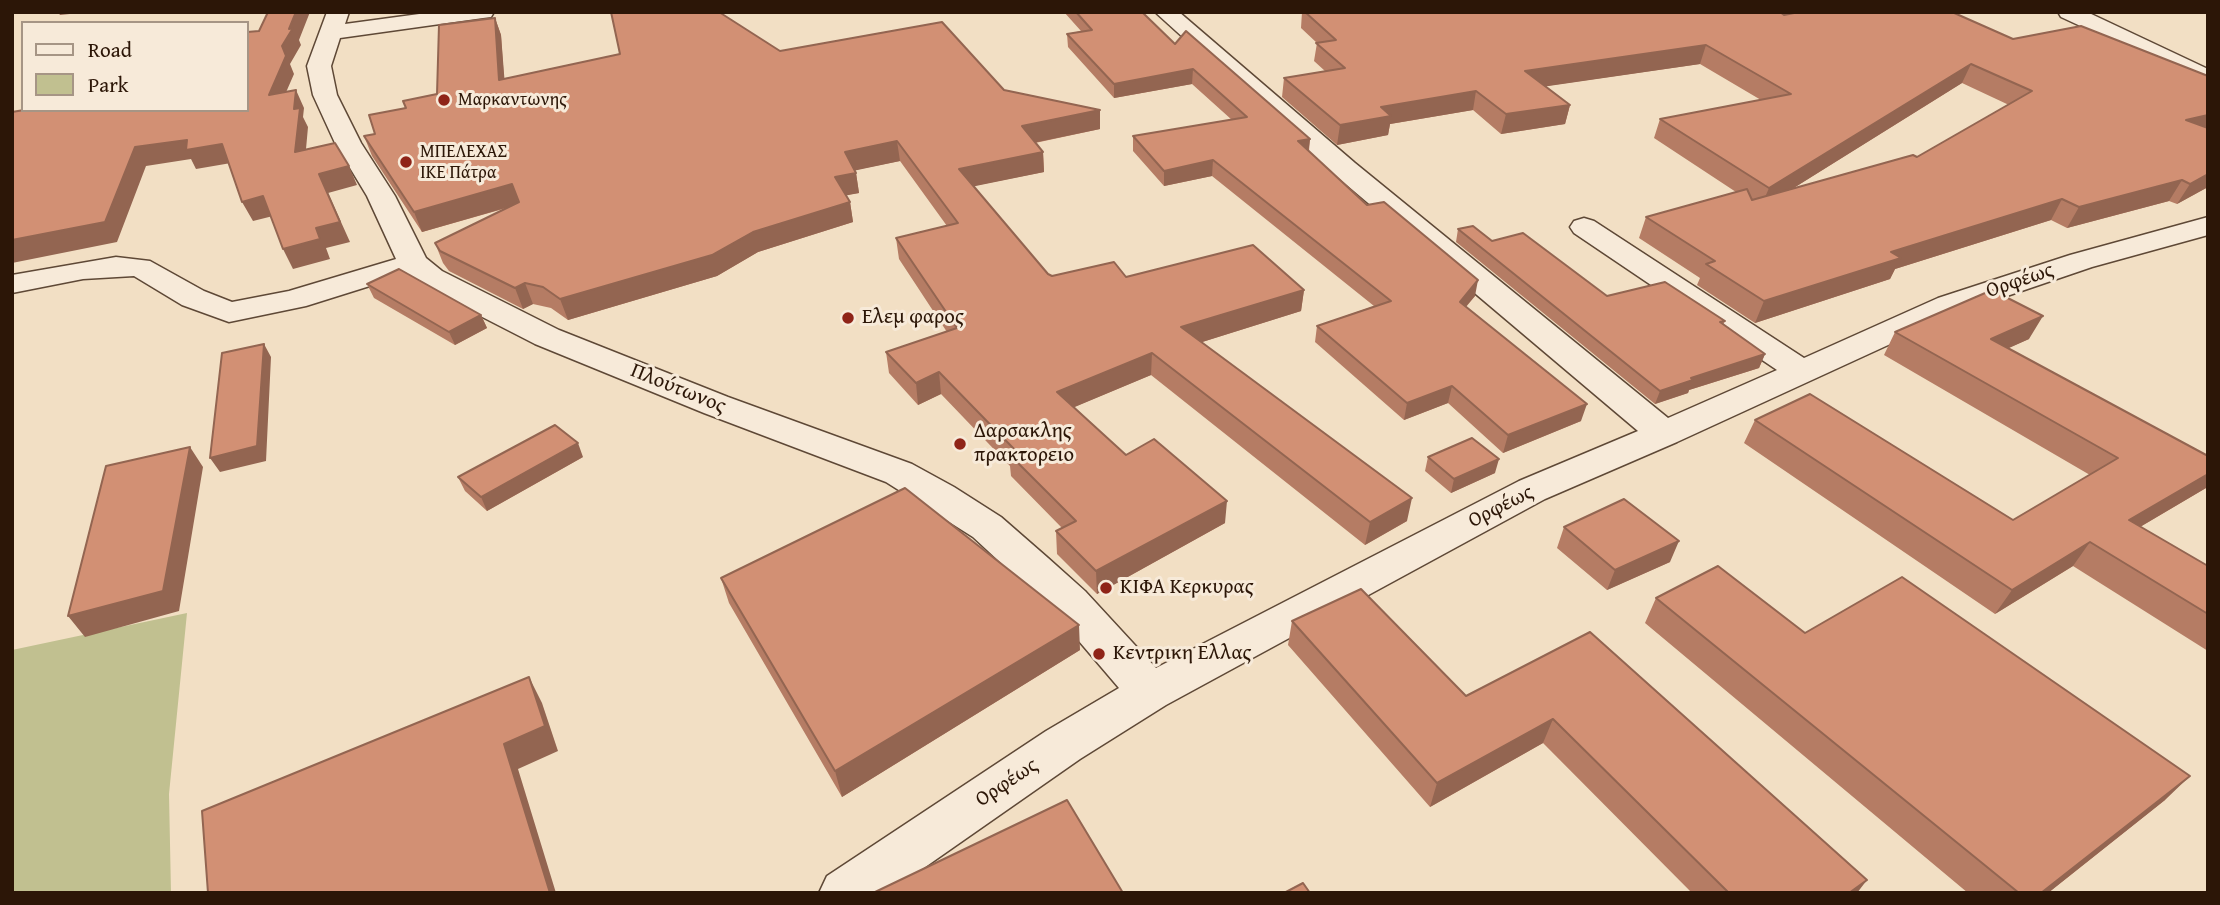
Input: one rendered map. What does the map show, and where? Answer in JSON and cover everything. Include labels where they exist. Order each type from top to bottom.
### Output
[{"type":"street","points":[[334,22],[484,12]]},
{"type":"street","points":[[1166,12],[1345,169],[1664,434]]},
{"type":"street","points":[[2069,12],[2208,78]]},
{"type":"street","points":[[2103,12],[2208,61]]},
{"type":"street","name":"Πλούτωνος","points":[[334,22],[319,66],[325,95],[348,142],[381,196],[413,263],[432,278],[547,337],[716,405],[899,473],[940,496],[987,527],[1034,568],[1070,602],[1150,692]]},
{"type":"street","name":"Ορφέως","points":[[845,893],[1063,745],[1150,692],[1532,490],[1664,434],[1949,305],[2081,261],[2208,226]]},
{"type":"street","points":[[1584,227],[1801,371]]},
{"type":"street","points":[[12,284],[83,270],[116,266],[139,267],[193,298],[229,312],[295,299],[413,263]]},
{"type":"green space","points":[[187,613],[169,794],[171,893],[12,893],[12,650]]},
{"type":"building","points":[[268,12],[296,12],[289,29],[293,28],[282,46],[286,56],[269,95],[296,90],[294,109],[300,108],[295,152],[335,143],[349,166],[319,174],[340,222],[316,228],[320,239],[283,249],[263,196],[242,202],[222,144],[186,150],[187,140],[135,147],[105,222],[12,240],[12,112],[248,112],[248,32],[259,31]]},
{"type":"building","points":[[611,12],[719,12],[780,51],[942,22],[1004,90],[1100,110],[1022,126],[1043,152],[959,169],[1052,276],[1114,262],[1126,277],[1253,245],[1304,290],[1181,327],[1412,498],[1370,522],[1152,353],[1057,392],[1126,455],[1154,439],[1227,501],[1096,571],[1056,531],[1076,521],[1009,454],[1016,451],[939,372],[916,383],[886,352],[957,328],[896,238],[958,223],[897,141],[845,152],[856,173],[835,177],[850,202],[753,232],[712,255],[560,299],[543,287],[525,283],[515,288],[440,251],[435,243],[519,202],[512,184],[414,212],[364,136],[375,134],[369,115],[406,108],[403,101],[437,94],[439,25],[495,18],[499,80],[620,54]]},
{"type":"building","points":[[1076,12],[1142,12],[1175,44],[1186,31],[1310,139],[1298,141],[1367,205],[1384,202],[1478,280],[1460,302],[1587,404],[1508,435],[1452,386],[1407,403],[1317,326],[1391,301],[1213,160],[1164,171],[1133,136],[1247,117],[1193,69],[1114,84],[1067,34],[1092,30]]},
{"type":"building","points":[[1305,12],[1780,12],[1784,15],[1799,12],[1952,12],[2013,39],[2081,26],[2208,76],[2208,115],[2186,120],[2208,128],[2208,174],[2190,184],[2182,180],[2079,207],[2062,199],[1891,252],[1901,258],[1764,301],[1706,264],[1715,261],[1646,217],[1747,189],[1752,200],[1913,155],[1917,157],[2032,91],[1971,64],[1769,188],[1660,119],[1791,94],[1706,45],[1525,71],[1570,105],[1506,114],[1476,91],[1381,107],[1391,116],[1340,125],[1284,78],[1345,68],[1316,43],[1336,40]]},
{"type":"building","points":[[1473,226],[1492,241],[1523,233],[1607,296],[1665,282],[1725,321],[1720,322],[1765,354],[1660,391],[1458,229]]},
{"type":"building","points":[[399,269],[481,315],[449,332],[367,284]]},
{"type":"building","points":[[1992,290],[2043,316],[1991,339],[2208,456],[2208,474],[2129,520],[2208,566],[2208,614],[2090,542],[2012,590],[1755,420],[1810,394],[2013,520],[2118,458],[1895,332]]},
{"type":"building","points":[[264,344],[257,446],[210,458],[222,353]]},
{"type":"building","points":[[555,425],[578,443],[481,497],[458,477]]},
{"type":"building","points":[[1472,438],[1499,459],[1454,479],[1428,457]]},
{"type":"building","points":[[190,447],[163,591],[68,616],[106,466]]},
{"type":"building","points":[[905,488],[1079,625],[835,771],[721,578]]},
{"type":"building","points":[[1624,499],[1679,541],[1615,570],[1564,527]]},
{"type":"building","points":[[1718,566],[1805,633],[1902,577],[2190,776],[2041,893],[2019,893],[1656,598]]},
{"type":"building","points":[[1361,589],[1466,696],[1590,632],[1867,880],[1849,893],[1729,893],[1553,719],[1437,783],[1292,621]]},
{"type":"building","points":[[529,677],[545,726],[504,744],[550,893],[208,893],[202,811]]},
{"type":"building","points":[[1067,800],[1123,893],[873,893]]},
{"type":"building","points":[[1303,883],[1310,893],[1284,893]]},
{"type":"place","name":"Μαρκαντωνης","points":[[444,100]]},
{"type":"place","name":"ΜΠΕΛΕΧΑΣ ΙΚΕ Πάτρα","points":[[406,162]]},
{"type":"place","name":"Ελεμ φαρος","points":[[848,318]]},
{"type":"place","name":"Δαρσακλης πρακτορειο","points":[[960,444]]},
{"type":"place","name":"ΚΙΦΑ Κερκυρας","points":[[1106,588]]},
{"type":"place","name":"Κεντρικη Ελλας","points":[[1099,654]]}]
